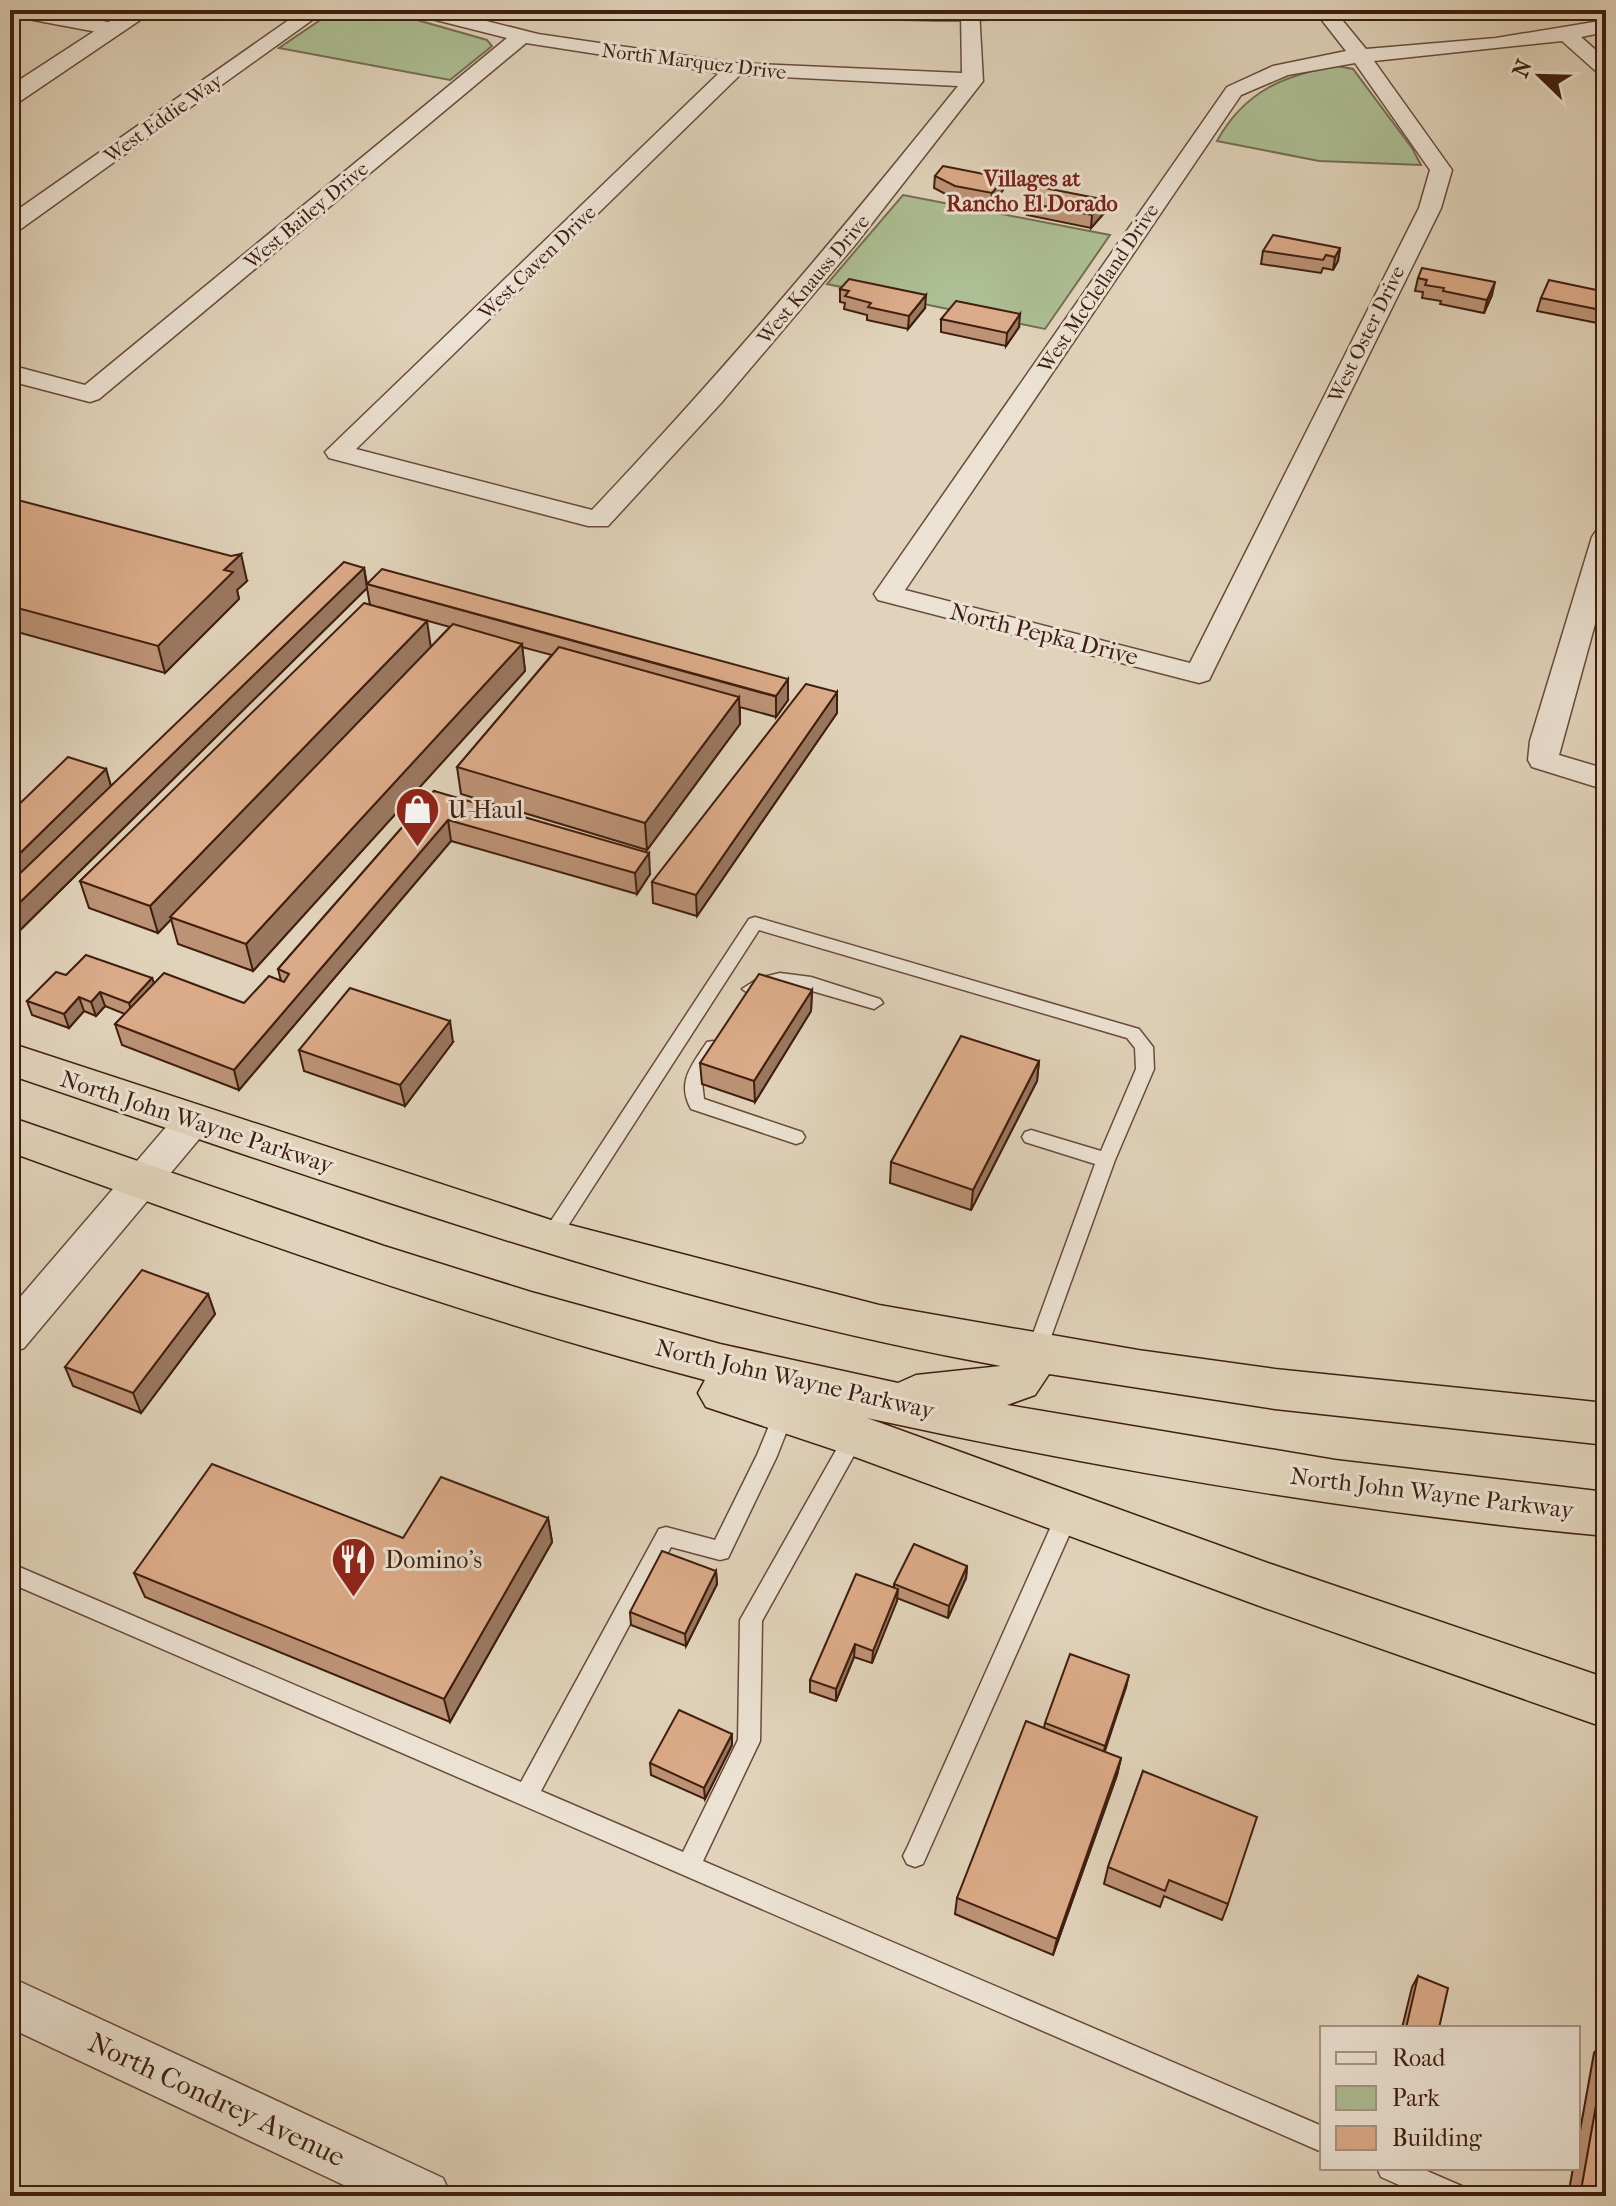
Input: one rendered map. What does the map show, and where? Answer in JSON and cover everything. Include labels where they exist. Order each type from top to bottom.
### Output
[{"type":"highway","name":"North John Wayne Parkway","points":[[10,1059],[192,1122],[550,1238],[879,1324],[1036,1353],[1275,1389],[1606,1424]]},
{"type":"highway","name":"North John Wayne Parkway","points":[[10,1134],[319,1242],[864,1418],[1190,1460],[1513,1507],[1606,1514]]},
{"type":"highway","points":[[319,1242],[378,1281],[507,1331],[785,1410],[864,1418],[992,1389],[1018,1381],[1036,1353]]},
{"type":"highway","points":[[864,1418],[1068,1513],[1606,1703]]},
{"type":"street","points":[[12,10],[113,29]]},
{"type":"street","points":[[10,96],[143,10]]},
{"type":"street","name":"West Eddie Way","points":[[10,226],[316,10]]},
{"type":"street","points":[[831,10],[971,13],[1023,10]]},
{"type":"street","name":"West Oster Drive","points":[[1199,674],[1430,208],[1441,170],[1324,10]]},
{"type":"street","name":"North Marquez Drive","points":[[428,11],[522,36],[735,69],[973,80]]},
{"type":"street","points":[[971,13],[973,80]]},
{"type":"street","name":"West McClelland Drive","points":[[888,594],[1234,91],[1258,77],[1303,62],[1566,34],[1606,26]]},
{"type":"street","points":[[1566,34],[1606,70]]},
{"type":"street","name":"West Bailey Drive","points":[[10,373],[90,394],[522,36]]},
{"type":"street","name":"West Caven Drive","points":[[598,520],[338,452],[735,69]]},
{"type":"street","name":"West Knauss Drive","points":[[598,520],[712,398],[830,259],[973,80]]},
{"type":"street","points":[[1606,537],[1545,741],[1543,760],[1606,780]]},
{"type":"street","name":"North Pepka Drive","points":[[888,594],[1199,674]]},
{"type":"street","points":[[10,1337],[192,1122]]},
{"type":"street","name":"North Condrey Avenue","points":[[10,2002],[425,2196]]},
{"type":"lane","points":[[550,1238],[755,923],[1133,1033],[1144,1047],[1145,1069],[1106,1160],[1036,1353]]},
{"type":"lane","points":[[743,1000],[751,988],[775,978],[800,981],[874,1003]]},
{"type":"lane","points":[[722,1033],[691,1081],[690,1094],[697,1104],[796,1137]]},
{"type":"lane","points":[[1031,1137],[1106,1160]]},
{"type":"lane","points":[[526,1795],[666,1536],[720,1551],[785,1410]]},
{"type":"lane","points":[[689,1865],[749,1741],[751,1620],[864,1418]]},
{"type":"lane","points":[[915,1856],[1068,1513]]},
{"type":"lane","points":[[10,1573],[1320,2138]]},
{"type":"lane","points":[[1395,2170],[1455,2196]]},
{"type":"green space","points":[[335,10],[382,10],[487,40],[492,46],[450,80],[279,48]]},
{"type":"green space","points":[[1337,66],[1353,69],[1412,148],[1421,165],[1319,161],[1217,141],[1240,110],[1267,88],[1299,75]]},
{"type":"green space","points":[[903,195],[1110,235],[1045,329],[827,284]]},
{"type":"building","points":[[943,166],[1004,178],[992,193],[955,186],[935,176]]},
{"type":"building","points":[[1040,187],[1106,200],[1092,215],[1028,203]]},
{"type":"building","points":[[1273,235],[1340,248],[1335,257],[1326,255],[1323,260],[1263,251]]},
{"type":"building","points":[[1422,268],[1495,282],[1487,300],[1425,285],[1427,280],[1418,278]]},
{"type":"building","points":[[849,279],[926,295],[909,316],[868,307],[871,303],[845,296],[849,291],[840,289]]},
{"type":"building","points":[[1549,280],[1606,292],[1606,311],[1541,298]]},
{"type":"building","points":[[956,301],[1020,314],[1007,333],[941,319]]},
{"type":"building","points":[[10,498],[231,556],[241,554],[224,570],[233,572],[158,646],[10,606]]},
{"type":"building","points":[[344,562],[364,568],[10,912],[10,883]]},
{"type":"building","points":[[382,569],[788,679],[776,696],[367,584]]},
{"type":"building","points":[[364,603],[427,621],[150,906],[80,881]]},
{"type":"building","points":[[453,624],[522,644],[246,944],[170,917]]},
{"type":"building","points":[[559,647],[739,697],[645,823],[457,767]]},
{"type":"building","points":[[806,684],[837,692],[696,895],[652,882]]},
{"type":"building","points":[[68,757],[106,769],[10,863],[10,813]]},
{"type":"building","points":[[434,791],[649,853],[635,873],[448,820],[234,1070],[115,1024],[164,973],[244,1003],[269,976],[284,982],[289,974],[278,969]]},
{"type":"building","points":[[86,955],[152,978],[129,1003],[100,992],[91,1002],[79,997],[64,1014],[27,1001],[56,972],[66,975]]},
{"type":"building","points":[[759,974],[812,990],[754,1081],[700,1063]]},
{"type":"building","points":[[350,988],[450,1021],[400,1085],[299,1050]]},
{"type":"building","points":[[961,1036],[1039,1061],[973,1190],[891,1162]]},
{"type":"building","points":[[142,1270],[208,1294],[133,1393],[65,1367]]},
{"type":"building","points":[[212,1464],[403,1538],[441,1477],[548,1518],[444,1699],[134,1573]]},
{"type":"building","points":[[914,1544],[967,1566],[949,1606],[894,1584]]},
{"type":"building","points":[[662,1551],[716,1571],[685,1634],[630,1612]]},
{"type":"building","points":[[856,1574],[898,1589],[873,1651],[855,1644],[836,1689],[810,1680]]},
{"type":"building","points":[[1070,1654],[1129,1675],[1105,1746],[1045,1723]]},
{"type":"building","points":[[679,1710],[732,1734],[704,1788],[650,1763]]},
{"type":"building","points":[[1026,1721],[1121,1758],[1057,1939],[957,1898]]},
{"type":"building","points":[[1143,1771],[1257,1817],[1228,1904],[1169,1880],[1165,1891],[1108,1867]]},
{"type":"building","points":[[1418,1976],[1448,1988],[1439,2026],[1406,2026]]},
{"type":"building","points":[[1606,2049],[1606,2196],[1580,2196]]},
{"type":"place","name":"U-Haul","points":[[417,849]]},
{"type":"place","name":"Domino's","points":[[354,1599]]},
{"type":"district","name":"Villages at Rancho El Dorado","points":[[1032,190]]}]
